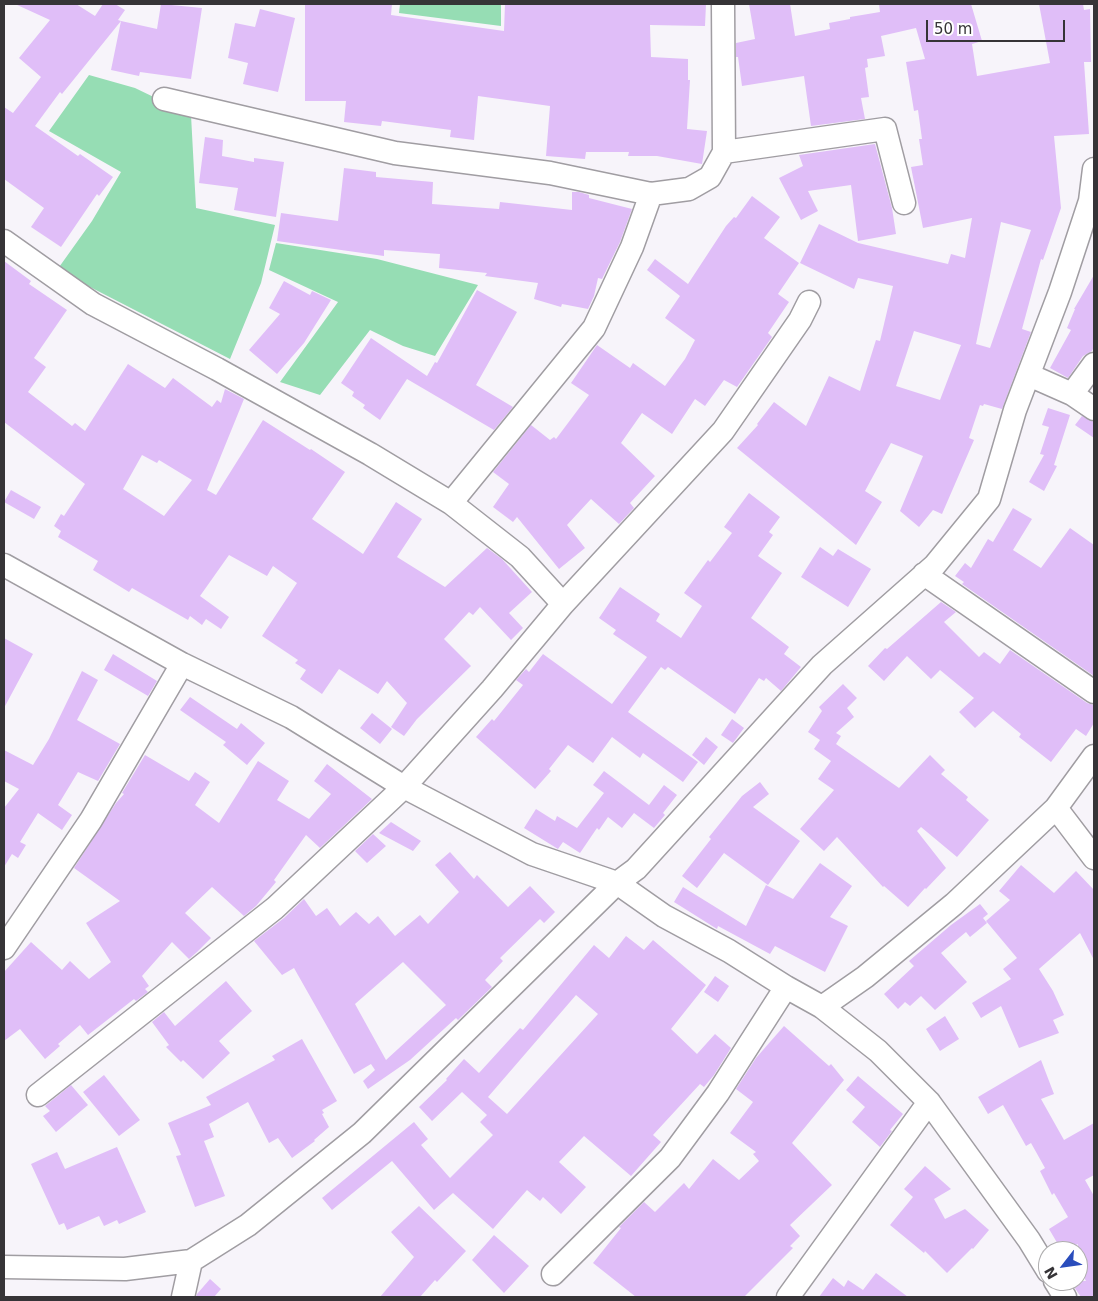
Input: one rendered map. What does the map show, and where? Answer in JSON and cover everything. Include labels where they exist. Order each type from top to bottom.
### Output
[{"type":"street","points":[[164,99],[395,153],[550,173],[651,194],[690,189],[710,177],[724,152],[722,4]]},
{"type":"street","points":[[724,152],[885,128],[904,203]]},
{"type":"street","points":[[4,1268],[125,1269],[191,1261],[248,1225],[362,1133],[617,883],[636,869],[822,665],[935,565],[989,499],[1015,410],[1060,292],[1087,210],[1094,169]]},
{"type":"street","points":[[451,503],[594,328],[632,248],[651,194]]},
{"type":"street","points":[[4,241],[94,304],[328,430],[451,503],[520,557],[563,604]]},
{"type":"street","points":[[38,1096],[274,908],[404,787],[492,689],[563,604],[723,431],[800,320],[809,302]]},
{"type":"street","points":[[1072,394],[1094,364]]},
{"type":"street","points":[[1029,375],[1072,394],[1094,409]]},
{"type":"street","points":[[4,565],[182,664],[291,717],[404,787],[532,854],[617,883],[664,916],[729,951],[822,1007],[878,1051],[929,1102],[1038,1255]]},
{"type":"street","points":[[924,574],[1094,692]]},
{"type":"street","points":[[8,933],[91,820],[182,664]]},
{"type":"street","points":[[822,1007],[866,977],[954,904],[1056,808],[1094,756]]},
{"type":"street","points":[[1056,808],[1094,858]]},
{"type":"street","points":[[553,1274],[670,1158],[718,1093],[786,987]]},
{"type":"street","points":[[788,1297],[929,1102]]},
{"type":"street","points":[[183,1297],[191,1261]]},
{"type":"green space","points":[[400,4],[501,4],[501,26],[399,13]]},
{"type":"green space","points":[[89,75],[135,88],[191,115],[196,208],[275,225],[261,283],[230,359],[57,270],[92,221],[121,172],[49,131]]},
{"type":"green space","points":[[276,243],[377,259],[478,285],[435,356],[403,346],[370,330],[320,395],[280,382],[338,302],[269,270]]},
{"type":"building","points":[[15,4],[76,4],[95,16],[103,4],[115,4],[125,10],[118,20],[121,21],[62,94],[60,92],[35,126],[78,156],[80,154],[113,177],[99,196],[97,194],[61,247],[31,227],[44,208],[4,179],[4,107],[13,113],[41,77],[19,58],[50,20]]},
{"type":"building","points":[[161,4],[202,8],[191,79],[140,72],[139,76],[111,70],[121,21],[157,29]]},
{"type":"building","points":[[305,4],[392,4],[391,15],[504,31],[505,4],[706,4],[705,26],[650,25],[651,57],[688,59],[688,80],[690,80],[687,129],[707,131],[702,164],[657,156],[628,156],[629,152],[586,152],[585,159],[546,156],[550,106],[478,96],[474,140],[450,137],[451,130],[382,121],[381,126],[344,122],[346,101],[305,101]]},
{"type":"building","points":[[749,4],[790,4],[795,36],[830,29],[829,23],[850,19],[850,17],[880,12],[879,4],[971,4],[982,41],[972,44],[977,76],[1050,63],[1039,4],[1083,4],[1084,10],[1090,9],[1091,62],[1084,62],[1089,134],[1054,136],[1061,208],[1043,260],[1041,259],[1022,329],[1031,332],[1002,409],[984,404],[983,406],[980,405],[969,438],[974,440],[942,514],[933,510],[919,527],[900,511],[923,456],[891,443],[865,491],[882,502],[856,545],[737,448],[758,425],[774,402],[806,426],[829,376],[860,391],[876,340],[880,341],[893,286],[858,278],[854,289],[800,263],[819,224],[858,243],[948,264],[951,254],[965,258],[972,218],[923,228],[911,167],[923,165],[919,139],[922,139],[918,110],[914,111],[906,62],[925,59],[916,28],[881,36],[885,56],[867,59],[868,67],[865,68],[869,97],[861,98],[865,119],[811,126],[804,76],[742,86],[738,57],[736,57],[736,43],[755,39]],"holes":[[[1001,222],[1031,230],[990,348],[976,344]],[[914,331],[961,345],[940,400],[896,386]]]},
{"type":"building","points":[[260,9],[295,18],[278,92],[243,84],[248,63],[228,58],[235,23],[255,27]]},
{"type":"building","points":[[205,137],[223,140],[222,156],[254,162],[254,158],[284,162],[276,217],[234,210],[238,188],[199,183]]},
{"type":"building","points":[[875,144],[892,208],[896,234],[858,241],[851,185],[808,191],[818,211],[801,220],[779,178],[803,166],[799,155]]},
{"type":"building","points":[[344,168],[376,172],[376,177],[433,182],[432,204],[499,209],[500,202],[572,210],[572,192],[579,192],[589,195],[589,198],[632,209],[620,242],[602,279],[598,278],[594,296],[588,309],[562,304],[561,307],[534,299],[538,283],[485,276],[487,273],[439,268],[440,254],[384,250],[384,256],[277,241],[281,213],[338,221]]},
{"type":"building","points":[[752,196],[780,217],[764,238],[799,263],[778,294],[789,302],[768,333],[772,337],[737,387],[724,380],[705,406],[695,399],[672,434],[642,413],[621,443],[655,476],[630,503],[634,508],[619,524],[591,499],[567,525],[585,548],[559,569],[517,517],[513,522],[493,507],[509,484],[493,472],[531,425],[550,440],[554,437],[556,439],[589,395],[571,383],[597,345],[630,368],[633,363],[665,386],[685,359],[695,340],[665,318],[680,296],[647,270],[655,259],[688,284],[726,226],[734,217],[736,218]]},
{"type":"building","points":[[4,261],[31,281],[29,284],[67,310],[34,358],[46,367],[28,392],[72,426],[75,423],[85,431],[128,364],[165,388],[173,378],[212,407],[217,400],[221,403],[225,389],[244,399],[207,490],[216,495],[263,420],[345,472],[312,519],[363,554],[396,502],[422,519],[397,557],[445,587],[487,548],[502,559],[532,592],[509,613],[523,628],[511,640],[480,607],[473,615],[469,612],[444,639],[471,666],[417,719],[404,736],[391,727],[407,703],[387,681],[378,694],[339,669],[322,694],[300,679],[306,670],[295,663],[298,660],[262,636],[297,583],[273,566],[267,576],[229,555],[200,596],[229,617],[221,629],[206,619],[202,625],[190,616],[188,620],[132,588],[129,592],[93,570],[98,561],[58,537],[61,531],[54,526],[61,514],[64,516],[85,484],[4,422]],"holes":[[[142,455],[157,463],[159,460],[192,480],[164,516],[123,489]]]},
{"type":"building","points":[[1094,275],[1094,347],[1092,351],[1083,356],[1068,378],[1050,368],[1071,330],[1067,328],[1074,309]]},
{"type":"building","points":[[284,281],[310,295],[312,291],[331,300],[304,343],[277,374],[249,350],[280,314],[269,308]]},
{"type":"building","points":[[477,290],[517,312],[476,385],[513,407],[494,430],[407,379],[380,420],[363,408],[365,405],[352,396],[354,392],[341,383],[371,338],[427,376],[435,362],[437,363]]},
{"type":"building","points":[[1048,408],[1070,415],[1054,465],[1057,466],[1044,491],[1029,482],[1044,455],[1040,454],[1049,427],[1042,425]]},
{"type":"building","points":[[1082,416],[1094,422],[1094,438],[1075,425]]},
{"type":"building","points":[[11,490],[41,507],[34,519],[4,502]]},
{"type":"building","points":[[749,493],[780,517],[769,532],[773,535],[758,556],[782,573],[751,618],[789,647],[784,654],[801,667],[781,691],[766,678],[764,681],[759,678],[735,714],[668,667],[665,670],[661,667],[628,712],[698,762],[683,782],[643,753],[640,758],[612,737],[593,763],[568,745],[549,769],[551,771],[535,789],[476,737],[492,719],[494,721],[523,685],[516,680],[526,669],[529,672],[543,654],[612,704],[647,657],[613,634],[616,630],[599,618],[620,587],[660,614],[656,621],[681,638],[702,606],[684,593],[708,560],[710,562],[732,533],[724,527]]},
{"type":"building","points":[[1013,508],[1032,519],[1013,550],[1041,568],[1070,528],[1094,545],[1094,676],[962,584],[964,582],[955,576],[965,563],[971,568],[988,539],[993,542]]},
{"type":"building","points":[[820,547],[833,556],[838,549],[871,569],[848,607],[801,577]]},
{"type":"building","points":[[941,602],[956,612],[944,622],[979,657],[984,652],[1000,664],[1010,650],[1087,703],[1094,705],[1094,723],[1086,736],[1076,729],[1051,762],[1019,737],[1021,734],[993,711],[975,728],[959,712],[974,698],[940,670],[931,679],[907,656],[884,681],[868,666],[885,648],[887,649]]},
{"type":"building","points":[[4,638],[33,654],[4,708]]},
{"type":"building","points":[[113,654],[157,681],[148,696],[104,670]]},
{"type":"building","points":[[82,671],[98,680],[77,720],[120,744],[98,781],[78,772],[58,805],[72,815],[62,830],[38,813],[20,842],[26,845],[18,858],[12,854],[4,867],[4,808],[19,789],[4,781],[4,750],[33,765],[49,739]]},
{"type":"building","points":[[843,684],[857,698],[847,708],[854,717],[836,733],[841,736],[836,744],[899,788],[930,755],[945,770],[941,774],[968,797],[966,800],[989,820],[957,857],[921,827],[917,831],[946,868],[908,907],[883,887],[837,837],[824,851],[800,829],[834,790],[818,779],[831,761],[814,749],[820,740],[808,732],[822,711],[819,707]]},
{"type":"building","points":[[190,697],[237,729],[241,723],[265,743],[247,765],[223,745],[226,742],[180,710]]},
{"type":"building","points":[[372,713],[392,729],[380,744],[360,728]]},
{"type":"building","points":[[732,719],[744,728],[733,743],[721,735]]},
{"type":"building","points":[[706,737],[718,747],[704,765],[692,755]]},
{"type":"building","points":[[145,755],[189,781],[195,772],[210,782],[195,805],[219,823],[258,761],[289,781],[277,800],[309,819],[331,794],[314,781],[327,764],[372,799],[320,848],[306,835],[274,880],[276,882],[256,906],[244,916],[212,887],[185,913],[211,938],[189,959],[172,942],[142,976],[149,986],[145,989],[148,992],[136,1001],[134,999],[88,1035],[80,1025],[58,1044],[60,1046],[45,1059],[20,1029],[4,1041],[4,972],[31,942],[62,970],[70,961],[89,979],[111,962],[86,923],[120,901],[74,868],[116,803],[124,794],[122,793]]},
{"type":"building","points":[[604,771],[649,805],[664,785],[677,795],[663,813],[665,815],[654,828],[634,813],[622,828],[608,817],[599,830],[597,828],[580,853],[563,842],[558,849],[524,828],[536,809],[555,821],[557,816],[577,828],[604,793],[593,785]]},
{"type":"building","points":[[760,782],[769,794],[753,807],[800,841],[768,885],[724,853],[697,888],[682,876],[711,839],[709,837],[742,796]]},
{"type":"building","points":[[391,822],[421,841],[413,851],[379,833]]},
{"type":"building","points":[[373,834],[386,846],[367,863],[355,851]]},
{"type":"building","points":[[450,852],[474,879],[477,875],[508,907],[530,886],[555,912],[544,923],[540,919],[500,958],[503,961],[485,980],[492,987],[458,1020],[456,1018],[410,1060],[368,1089],[363,1081],[375,1070],[371,1064],[354,1074],[294,968],[282,975],[254,941],[284,918],[304,899],[316,916],[327,908],[340,926],[356,912],[369,924],[378,916],[395,936],[420,915],[428,924],[459,892],[435,865]],"holes":[[[403,962],[446,1005],[386,1060],[355,1004]]]},
{"type":"building","points":[[820,863],[852,886],[830,917],[848,926],[825,972],[775,946],[770,954],[718,926],[717,929],[674,902],[683,887],[746,926],[766,885],[793,899]]},
{"type":"building","points":[[1021,865],[1054,893],[1076,871],[1094,890],[1094,960],[1080,933],[1039,969],[1053,991],[1064,1015],[1053,1020],[1059,1033],[1019,1048],[1001,1006],[981,1018],[972,1003],[1011,979],[1003,969],[1017,958],[986,921],[1010,900],[999,891]]},
{"type":"building","points":[[980,904],[988,914],[983,918],[987,923],[970,937],[966,932],[941,953],[967,982],[935,1010],[921,996],[910,1006],[905,1002],[898,1009],[884,994],[914,966],[909,961],[951,925]]},
{"type":"building","points":[[626,936],[644,950],[653,940],[706,985],[671,1029],[697,1054],[715,1034],[731,1048],[704,1087],[700,1084],[653,1135],[661,1142],[631,1176],[584,1136],[559,1162],[586,1187],[561,1214],[543,1197],[540,1201],[527,1190],[493,1229],[453,1193],[434,1210],[392,1161],[332,1210],[322,1198],[414,1122],[428,1139],[421,1145],[450,1178],[493,1135],[480,1122],[487,1115],[462,1092],[432,1121],[419,1107],[447,1080],[464,1059],[479,1073],[520,1028],[523,1030],[594,945],[609,958]],"holes":[[[576,995],[598,1014],[507,1114],[488,1097]]]},
{"type":"building","points":[[715,976],[729,986],[718,1002],[704,992]]},
{"type":"building","points":[[226,981],[252,1011],[219,1041],[230,1053],[203,1079],[183,1060],[181,1062],[166,1047],[169,1045],[152,1022],[164,1012],[175,1026]]},
{"type":"building","points":[[945,1016],[959,1039],[940,1051],[926,1029]]},
{"type":"building","points":[[784,1026],[829,1066],[831,1064],[844,1080],[792,1143],[832,1185],[790,1225],[800,1236],[790,1246],[793,1248],[744,1297],[636,1297],[593,1263],[621,1228],[619,1227],[644,1202],[655,1212],[684,1183],[689,1189],[713,1159],[739,1180],[759,1161],[753,1154],[756,1152],[730,1133],[753,1102],[736,1089],[756,1058]]},
{"type":"building","points":[[302,1039],[337,1101],[322,1110],[324,1113],[322,1114],[329,1127],[315,1141],[292,1158],[278,1138],[269,1143],[248,1102],[209,1124],[214,1137],[204,1141],[225,1196],[195,1207],[176,1156],[181,1155],[168,1123],[211,1105],[206,1097],[275,1060],[272,1056]]},
{"type":"building","points":[[1041,1060],[1054,1094],[1041,1099],[1064,1140],[1094,1123],[1094,1175],[1085,1180],[1094,1196],[1094,1297],[1081,1297],[1077,1291],[1088,1291],[1088,1241],[1056,1241],[1049,1229],[1068,1217],[1054,1193],[1052,1195],[1040,1171],[1045,1168],[1031,1143],[1026,1146],[1003,1105],[988,1114],[978,1097]]},
{"type":"building","points":[[104,1075],[140,1120],[119,1136],[83,1092]]},
{"type":"building","points":[[858,1076],[903,1114],[890,1130],[892,1131],[880,1147],[852,1122],[865,1107],[846,1090]]},
{"type":"building","points":[[71,1085],[88,1105],[56,1132],[43,1116],[50,1111],[45,1106]]},
{"type":"building","points":[[117,1147],[146,1212],[119,1224],[117,1220],[104,1226],[99,1216],[67,1230],[64,1223],[59,1225],[31,1164],[57,1152],[65,1169]]},
{"type":"building","points":[[925,1166],[951,1189],[934,1199],[945,1219],[965,1209],[989,1230],[973,1249],[947,1273],[925,1251],[924,1253],[890,1225],[913,1197],[904,1189]]},
{"type":"building","points":[[419,1206],[466,1251],[420,1297],[380,1297],[414,1257],[391,1232]]},
{"type":"building","points":[[494,1235],[529,1266],[504,1293],[472,1260]]},
{"type":"building","points":[[876,1273],[908,1297],[819,1297],[833,1278],[844,1287],[848,1280],[863,1290]]},
{"type":"building","points":[[210,1279],[221,1289],[214,1297],[196,1297],[197,1294]]}]
